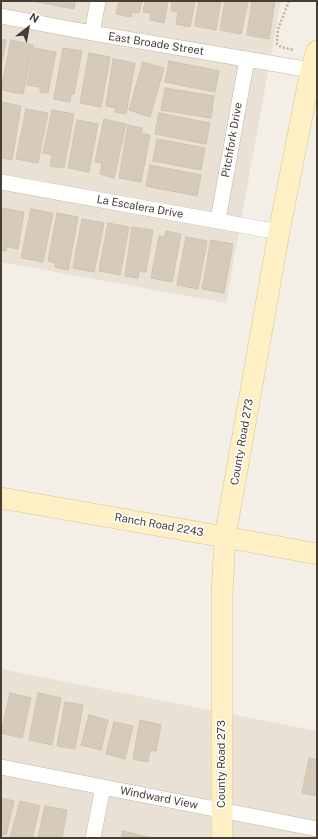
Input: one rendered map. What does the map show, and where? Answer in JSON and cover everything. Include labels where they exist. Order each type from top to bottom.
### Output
[{"type":"street","points":[[92,34],[98,1]]},
{"type":"street","name":"East Broade Street","points":[[1,16],[92,34],[246,59],[314,61]]},
{"type":"street","name":"Pitchfork Drive","points":[[218,220],[246,59]]},
{"type":"street","name":"County Road 273","points":[[222,838],[222,593],[225,537],[279,232],[314,61]]},
{"type":"street","name":"La Escalera Drive","points":[[1,182],[279,232]]},
{"type":"street","name":"Ranch Road 2243","points":[[1,498],[317,554]]},
{"type":"street","name":"Windward View","points":[[1,767],[317,829]]},
{"type":"street","points":[[93,838],[103,787]]},
{"type":"path","points":[[288,1],[278,29],[277,44],[281,47],[294,50]]},
{"type":"shaded area","points":[[1,1],[281,1],[226,303],[1,262]]},
{"type":"shaded area","points":[[1,669],[317,731],[317,838],[1,838]]},
{"type":"building","points":[[32,1],[75,1],[74,9]]},
{"type":"building","points":[[119,1],[142,1],[139,13],[132,12],[131,17],[116,14]]},
{"type":"building","points":[[145,1],[168,1],[164,23],[150,20],[151,13],[143,12]]},
{"type":"building","points":[[172,1],[195,1],[190,27],[176,24],[178,12],[171,11]]},
{"type":"building","points":[[199,1],[221,1],[216,30],[195,26]]},
{"type":"building","points":[[225,1],[248,1],[241,34],[220,30]]},
{"type":"building","points":[[252,1],[275,1],[269,39],[247,35]]},
{"type":"building","points":[[1,39],[6,40],[1,68]]},
{"type":"building","points":[[11,40],[33,45],[23,94],[1,90]]},
{"type":"building","points":[[34,48],[56,52],[48,93],[40,92],[40,87],[27,85]]},
{"type":"building","points":[[63,48],[82,51],[74,94],[71,94],[70,102],[54,99]]},
{"type":"building","points":[[89,53],[110,57],[101,107],[80,103]]},
{"type":"building","points":[[113,59],[135,63],[126,114],[115,112],[116,108],[106,106]]},
{"type":"building","points":[[169,61],[219,71],[215,92],[165,82]]},
{"type":"building","points":[[143,62],[164,68],[150,117],[129,110]]},
{"type":"building","points":[[165,88],[214,96],[211,118],[161,110]]},
{"type":"building","points":[[1,102],[21,106],[12,160],[1,158]]},
{"type":"building","points":[[26,109],[48,113],[38,163],[16,159]]},
{"type":"building","points":[[52,110],[74,114],[64,168],[50,166],[52,155],[43,153]]},
{"type":"building","points":[[159,113],[210,123],[206,144],[155,134]]},
{"type":"building","points":[[104,119],[126,124],[114,178],[100,174],[102,163],[95,162]]},
{"type":"building","points":[[77,120],[98,124],[89,172],[68,168]]},
{"type":"building","points":[[128,125],[142,128],[141,133],[150,135],[141,182],[119,178]]},
{"type":"building","points":[[157,139],[205,148],[201,170],[153,161]]},
{"type":"building","points":[[150,165],[201,175],[197,196],[146,186]]},
{"type":"building","points":[[1,208],[24,212],[18,249],[7,247],[6,251],[1,250]]},
{"type":"building","points":[[31,209],[53,213],[43,262],[21,258]]},
{"type":"building","points":[[57,213],[78,217],[68,270],[55,267],[56,263],[48,261]]},
{"type":"building","points":[[82,219],[104,223],[94,272],[73,268]]},
{"type":"building","points":[[108,223],[129,227],[120,275],[99,271]]},
{"type":"building","points":[[132,227],[153,230],[146,272],[139,271],[138,278],[125,276]]},
{"type":"building","points":[[166,231],[181,234],[172,282],[151,278],[159,236],[165,237]]},
{"type":"building","points":[[186,237],[207,241],[198,289],[177,285]]},
{"type":"building","points":[[211,240],[233,244],[224,293],[202,289]]},
{"type":"building","points":[[10,693],[31,698],[22,738],[1,733]]},
{"type":"building","points":[[38,693],[61,698],[52,745],[29,740]]},
{"type":"building","points":[[65,702],[83,705],[75,749],[57,746]]},
{"type":"building","points":[[89,715],[108,720],[101,750],[81,745]]},
{"type":"building","points":[[140,720],[161,725],[156,751],[150,750],[148,762],[133,759]]},
{"type":"building","points":[[114,722],[133,726],[125,759],[106,754]]},
{"type":"building","points":[[317,753],[317,796],[302,793],[309,758],[316,760]]},
{"type":"building","points":[[1,798],[14,801],[6,835],[1,834]]},
{"type":"building","points":[[20,801],[40,806],[32,838],[10,838]]},
{"type":"building","points":[[45,806],[67,810],[62,838],[38,838]]},
{"type":"building","points":[[123,831],[151,838],[121,838]]}]
